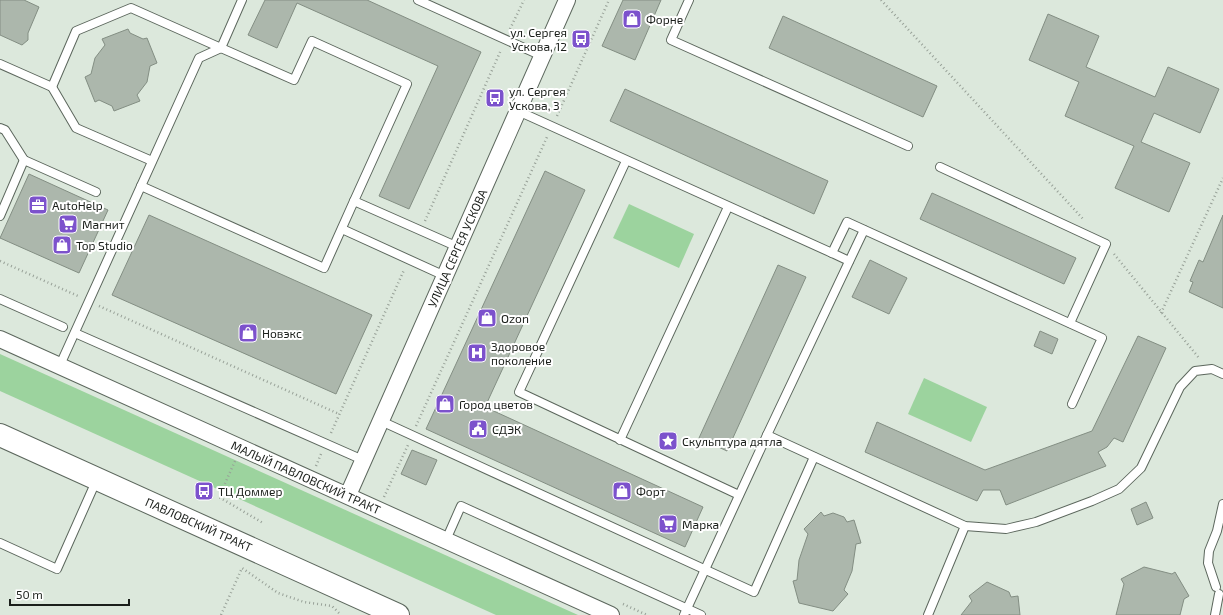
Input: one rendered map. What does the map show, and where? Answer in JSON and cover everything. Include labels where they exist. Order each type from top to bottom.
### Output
[{"type":"main road","name":"ПАВЛОВСКИЙ ТРАКТ","points":[[0,435],[372,607],[398,615]]},
{"type":"street","name":"УЛИЦА СЕРГЕЯ УСКОВА","points":[[348,495],[567,0]]},
{"type":"street","name":"МАЛЫЙ ПАВЛОВСКИЙ ТРАКТ","points":[[0,339],[611,615]]},
{"type":"lane","points":[[60,365],[199,58],[221,48],[242,0]]},
{"type":"lane","points":[[418,0],[542,56]]},
{"type":"lane","points":[[689,0],[671,40],[908,146]]},
{"type":"lane","points":[[52,87],[76,31],[131,8],[294,80],[312,41],[407,84],[324,268],[141,186]]},
{"type":"lane","points":[[0,64],[52,87],[76,128],[152,161]]},
{"type":"lane","points":[[518,111],[849,261]]},
{"type":"lane","points":[[0,128],[5,130],[24,160],[96,192]]},
{"type":"lane","points":[[0,216],[24,160]]},
{"type":"lane","points":[[626,161],[519,392],[739,495]]},
{"type":"lane","points":[[940,167],[1106,244],[1070,323]]},
{"type":"lane","points":[[354,201],[458,247]]},
{"type":"lane","points":[[620,440],[728,206]]},
{"type":"lane","points":[[832,253],[847,222],[1102,338],[1072,404]]},
{"type":"lane","points":[[342,229],[445,276]]},
{"type":"lane","points":[[686,612],[739,495],[864,230]]},
{"type":"lane","points":[[0,299],[63,327]]},
{"type":"lane","points":[[75,333],[363,460]]},
{"type":"lane","points":[[767,435],[965,526],[1006,529],[1036,522],[1119,489],[1141,468],[1180,387],[1195,371],[1212,369],[1223,374]]},
{"type":"lane","points":[[381,421],[754,592],[814,457]]},
{"type":"lane","points":[[0,544],[57,569],[97,479]]},
{"type":"lane","points":[[1215,615],[1217,591],[1208,562],[1209,551],[1217,531],[1223,504]]},
{"type":"lane","points":[[446,540],[461,506],[686,612],[701,615]]},
{"type":"lane","points":[[928,615],[965,526]]},
{"type":"path","points":[[506,40],[524,0]]},
{"type":"path","points":[[384,497],[609,0]]},
{"type":"path","points":[[881,0],[1085,221]]},
{"type":"path","points":[[1162,313],[1223,178]]},
{"type":"path","points":[[1106,244],[1208,369]]},
{"type":"path","points":[[0,261],[339,414]]},
{"type":"path","points":[[241,448],[219,497],[263,523]]},
{"type":"path","points":[[221,615],[242,568],[278,593],[304,602],[332,606],[341,615]]},
{"type":"green space","points":[[629,204],[694,234],[679,268],[613,238]]},
{"type":"green space","points":[[0,354],[578,615],[496,615],[0,391]]},
{"type":"green space","points":[[924,378],[987,407],[971,442],[908,414]]},
{"type":"building","points":[[0,0],[24,0],[39,7],[28,33],[28,40],[22,45],[0,35]]},
{"type":"building","points":[[265,0],[367,0],[481,52],[409,209],[379,196],[438,66],[297,3],[277,48],[248,35]]},
{"type":"building","points":[[623,0],[661,0],[635,60],[602,46]]},
{"type":"building","points":[[1048,14],[1099,36],[1086,67],[1155,97],[1168,67],[1219,89],[1200,133],[1154,113],[1141,142],[1190,163],[1169,212],[1115,188],[1134,146],[1065,116],[1079,82],[1029,60]]},
{"type":"building","points":[[783,16],[937,86],[923,117],[769,48]]},
{"type":"building","points":[[128,29],[130,33],[143,39],[147,38],[157,63],[150,66],[147,82],[137,95],[140,101],[114,111],[112,106],[99,100],[95,102],[85,77],[91,74],[95,58],[105,45],[102,39]]},
{"type":"building","points":[[625,89],[828,181],[814,214],[610,121]]},
{"type":"building","points":[[545,171],[585,190],[485,407],[703,507],[685,547],[426,429]]},
{"type":"building","points":[[29,174],[108,210],[79,273],[0,238]]},
{"type":"building","points":[[932,193],[1076,258],[1064,284],[920,219]]},
{"type":"building","points":[[149,215],[372,315],[336,394],[112,295]]},
{"type":"building","points":[[1223,215],[1223,308],[1189,292],[1193,282],[1190,281],[1199,260],[1203,262]]},
{"type":"building","points":[[870,260],[907,278],[889,314],[852,297]]},
{"type":"building","points":[[778,265],[806,277],[727,451],[699,438]]},
{"type":"building","points":[[1040,331],[1058,339],[1052,354],[1034,346]]},
{"type":"building","points":[[1138,336],[1166,348],[1123,442],[1114,438],[1107,447],[1098,452],[1106,466],[1006,505],[1000,490],[983,490],[977,501],[865,452],[877,422],[985,470],[1092,431]]},
{"type":"building","points":[[412,450],[437,460],[426,485],[401,474]]},
{"type":"building","points":[[1146,502],[1153,518],[1137,525],[1131,509]]},
{"type":"building","points":[[821,512],[824,516],[833,513],[844,517],[847,522],[854,520],[861,543],[856,544],[852,571],[844,590],[848,594],[833,611],[799,603],[793,581],[797,580],[799,560],[808,534],[804,529]]},
{"type":"building","points":[[1144,567],[1172,574],[1175,572],[1189,596],[1184,599],[1180,615],[1116,615],[1124,584],[1121,579]]},
{"type":"building","points":[[987,582],[1009,592],[1011,597],[1018,596],[1020,615],[961,615],[972,601],[969,596]]},
{"type":"place","name":"Форне","points":[[632,19]]},
{"type":"place","name":"ул. Сергея Ускова, 12","points":[[581,39]]},
{"type":"place","name":"ул. Сергея Ускова, 3","points":[[495,98]]},
{"type":"place","name":"AutoHelp","points":[[38,205]]},
{"type":"place","name":"Магнит","points":[[68,224]]},
{"type":"place","name":"Top Studio","points":[[62,245]]},
{"type":"place","name":"Ozon","points":[[487,318]]},
{"type":"place","name":"Новэкс","points":[[248,333]]},
{"type":"place","name":"Здоровое поколение","points":[[477,353]]},
{"type":"place","name":"Город цветов","points":[[445,404]]},
{"type":"place","name":"СДЭК","points":[[478,429]]},
{"type":"place","name":"Скульптура дятла","points":[[668,441]]},
{"type":"place","name":"ТЦ Доммер","points":[[204,491]]},
{"type":"place","name":"Форт","points":[[622,491]]},
{"type":"place","name":"Марка","points":[[668,524]]}]
